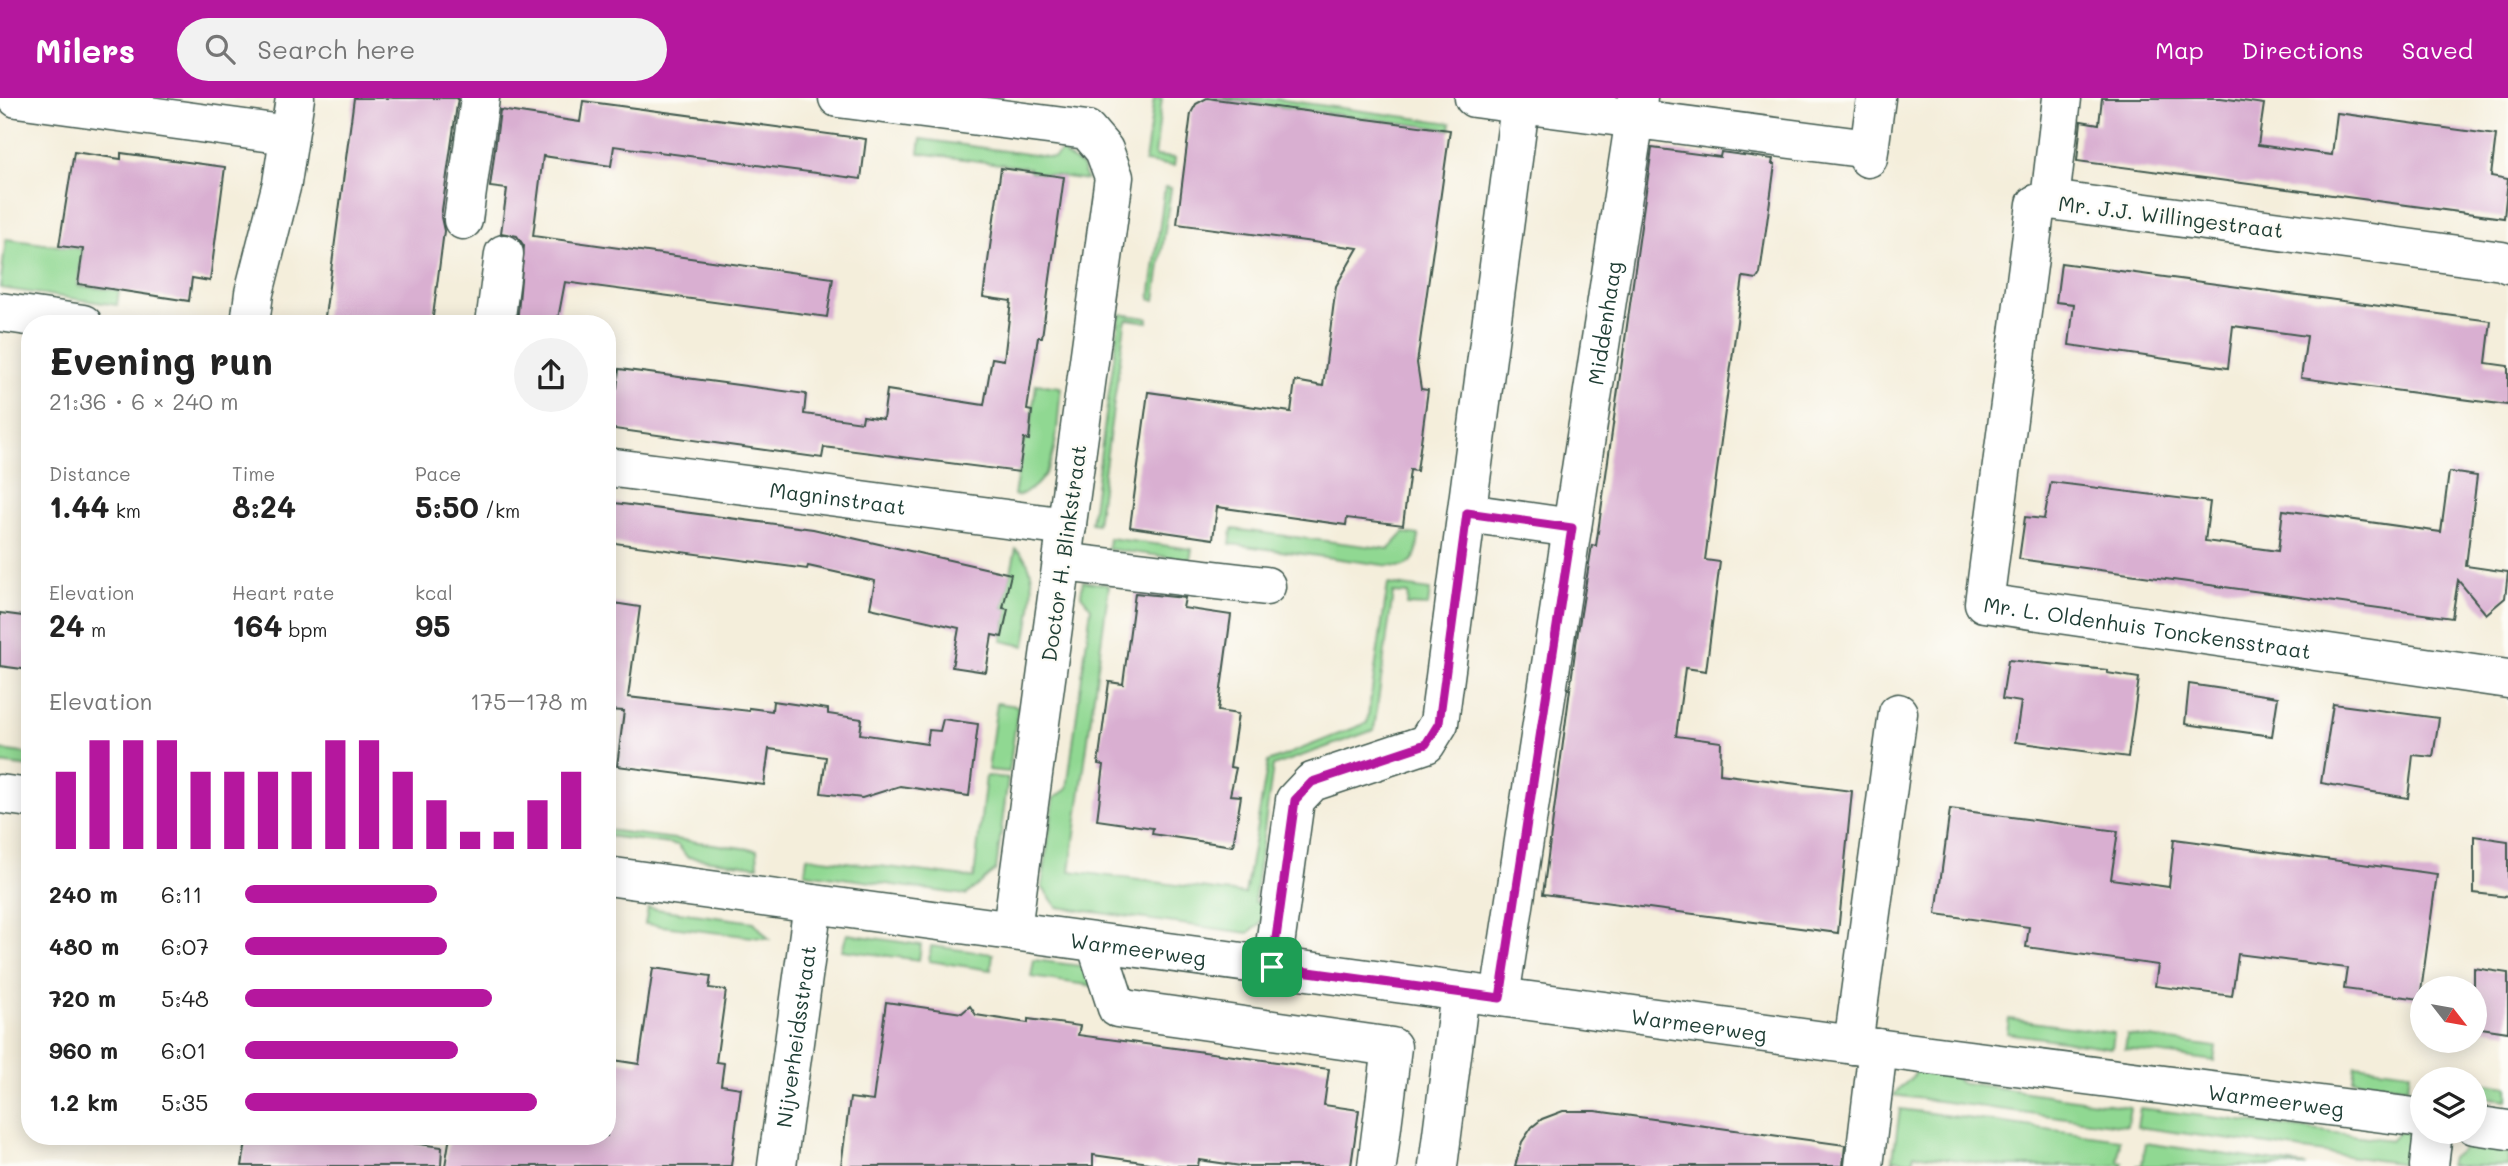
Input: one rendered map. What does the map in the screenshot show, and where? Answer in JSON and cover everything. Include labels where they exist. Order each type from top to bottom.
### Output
[{"type":"street","points":[[16,98],[288,135]]},
{"type":"street","points":[[251,315],[254,293],[282,183],[295,98]]},
{"type":"street","points":[[464,220],[481,98]]},
{"type":"street","name":"Doctor H. Blinkstraat","points":[[838,98],[1087,130],[1104,150],[1114,177],[1012,929]]},
{"type":"street","points":[[1474,98],[1637,108],[1868,154],[1876,98]]},
{"type":"street","points":[[2050,200],[2062,98]]},
{"type":"street","points":[[1272,967],[1295,800],[1312,782],[1426,744],[1439,723],[1521,101]]},
{"type":"street","name":"Middenhaag","points":[[1500,998],[1637,108]]},
{"type":"street","name":"Mr. J.J. Willingestraat","points":[[2010,406],[2036,204],[2050,200],[2283,230],[2508,264]]},
{"type":"street","points":[[496,315],[504,254]]},
{"type":"street","points":[[0,312],[21,315]]},
{"type":"street","name":"Mr. L. Oldenhuis Tonckensstraat","points":[[2010,406],[1984,603],[2508,679]]},
{"type":"street","name":"Magninstraat","points":[[616,469],[1064,544],[1265,586]]},
{"type":"street","points":[[1467,513],[1572,528]]},
{"type":"street","points":[[1864,1166],[1865,1046],[1898,713]]},
{"type":"street","points":[[0,794],[21,797]]},
{"type":"street","name":"Warmeerweg","points":[[616,877],[1012,929],[1096,943],[1500,998],[2410,1116]]},
{"type":"street","name":"Nijverheidsstraat","points":[[776,1166],[813,904]]},
{"type":"street","points":[[1096,943],[1117,1008],[1392,1047],[1377,1166]]},
{"type":"street","points":[[1438,1166],[1460,992]]},
{"type":"street","points":[[2487,1127],[2508,1130]]},
{"type":"street","points":[[2429,1166],[2432,1144]]},
{"type":"green space","points":[[1154,98],[1162,98],[1155,156],[1175,158],[1174,166],[1145,162]]},
{"type":"green space","points":[[1214,98],[1268,98],[1451,123],[1450,130]]},
{"type":"green space","points":[[921,139],[1054,158],[1067,147],[1065,155],[1082,166],[1087,180],[1030,172],[1030,168],[919,153]]},
{"type":"green space","points":[[1165,187],[1171,188],[1155,300],[1150,299]]},
{"type":"green space","points":[[6,239],[83,249],[78,286],[119,290],[117,305],[0,288]]},
{"type":"green space","points":[[1120,314],[1148,318],[1148,322],[1127,319],[1125,323],[1097,524],[1091,523]]},
{"type":"green space","points":[[1036,384],[1061,387],[1054,451],[1041,479],[1031,489],[1016,496],[1014,495],[1024,439],[1029,439]]},
{"type":"green space","points":[[1232,529],[1389,549],[1404,533],[1419,535],[1412,560],[1409,564],[1398,567],[1230,544]]},
{"type":"green space","points":[[1109,538],[1192,549],[1190,560],[1108,549]]},
{"type":"green space","points":[[1016,549],[1030,568],[1032,581],[1025,646],[1002,641],[1008,609],[1003,608]]},
{"type":"green space","points":[[1083,581],[1109,585],[1070,871],[1245,894],[1268,762],[1367,723],[1388,584],[1430,590],[1428,606],[1407,605],[1408,594],[1393,593],[1374,730],[1273,766],[1254,902],[1269,904],[1259,925],[1248,933],[1057,907],[1042,887],[1054,798],[1067,789],[1091,608],[1081,595]]},
{"type":"green space","points":[[997,703],[1018,706],[1009,772],[988,770]]},
{"type":"green space","points":[[0,750],[21,753],[21,766],[0,763]]},
{"type":"green space","points":[[986,776],[1008,778],[996,870],[966,895],[805,873],[807,857],[974,878]]},
{"type":"green space","points":[[616,831],[757,850],[758,866],[687,857],[678,845],[616,837]]},
{"type":"green space","points":[[648,908],[754,922],[769,939],[645,924]]},
{"type":"green space","points":[[847,934],[921,945],[919,960],[842,950]]},
{"type":"green space","points":[[931,946],[993,954],[991,970],[929,961]]},
{"type":"green space","points":[[1034,960],[1089,967],[1101,987],[1031,977]]},
{"type":"green space","points":[[2009,1019],[2114,1033],[2112,1048],[2007,1033]]},
{"type":"green space","points":[[2127,1035],[2216,1047],[2214,1061],[2125,1049]]},
{"type":"green space","points":[[2355,1065],[2410,1072],[2408,1087],[2353,1080]]},
{"type":"green space","points":[[1916,1066],[1950,1071],[1959,1082],[2130,1107],[2127,1126],[1893,1095],[1915,1074]]},
{"type":"green space","points":[[2487,1083],[2508,1086],[2508,1100],[2487,1097]]},
{"type":"green space","points":[[2140,1108],[2391,1140],[2401,1130],[2408,1132],[2410,1144],[2414,1144],[2421,1154],[2419,1166],[2137,1127]]},
{"type":"green space","points":[[1900,1109],[2120,1139],[2118,1162],[2123,1163],[2122,1166],[2004,1166],[1914,1154],[1912,1162],[1895,1159],[1892,1166]]},
{"type":"green space","points":[[2487,1142],[2508,1145],[2508,1166],[2449,1166],[2451,1158],[2467,1145]]},
{"type":"green space","points":[[2145,1143],[2306,1166],[2136,1166],[2142,1165]]},
{"type":"building","points":[[354,98],[458,98],[441,217],[444,231],[433,315],[325,315]]},
{"type":"building","points":[[1207,98],[1450,130],[1417,363],[1421,389],[1428,390],[1417,471],[1410,470],[1403,525],[1347,518],[1346,525],[1217,507],[1213,539],[1130,527],[1148,392],[1291,412],[1295,381],[1323,386],[1336,286],[1358,248],[1177,224],[1191,113],[1196,104]]},
{"type":"building","points":[[2102,98],[2221,98],[2264,104],[2258,145],[2332,155],[2337,113],[2496,135],[2491,176],[2508,179],[2504,218],[2077,161],[2081,121],[2099,124]]},
{"type":"building","points":[[583,101],[866,139],[861,179],[614,146],[611,166],[543,156],[533,236],[833,278],[827,317],[565,282],[559,315],[518,315],[524,246],[517,236],[501,233],[507,189],[490,187],[500,110],[580,122]]},
{"type":"building","points":[[1652,148],[1720,157],[1721,152],[1773,159],[1772,164],[1775,164],[1760,274],[1757,279],[1743,277],[1705,560],[1720,562],[1706,671],[1685,668],[1676,736],[1721,742],[1720,774],[1852,791],[1838,933],[1543,894],[1576,644],[1592,545],[1596,546]]},
{"type":"building","points":[[74,152],[121,159],[121,153],[225,167],[210,281],[192,278],[189,301],[78,284],[83,249],[59,246]]},
{"type":"building","points":[[1001,168],[1064,177],[1042,337],[1038,337],[1027,410],[1032,411],[1029,440],[1024,439],[1019,472],[824,447],[822,458],[616,429],[619,369],[806,394],[804,414],[862,422],[863,416],[883,419],[887,390],[984,405],[992,358],[1004,360],[1011,301],[983,297]]},
{"type":"building","points":[[2061,263],[2491,321],[2486,363],[2508,366],[2508,405],[2301,378],[2307,336],[2233,326],[2228,368],[2069,345],[2074,304],[2056,302]]},
{"type":"building","points":[[2449,472],[2477,476],[2466,566],[2508,572],[2505,598],[2486,614],[2458,580],[2452,618],[2019,559],[2025,517],[2044,519],[2051,482],[2210,502],[2205,541],[2278,551],[2283,510],[2441,532]]},
{"type":"building","points":[[616,503],[813,529],[1011,574],[1003,608],[1008,609],[1002,637],[992,635],[986,672],[952,667],[959,628],[870,608],[875,581],[808,566],[807,569],[616,543]]},
{"type":"building","points":[[1135,593],[1185,598],[1183,608],[1231,615],[1218,711],[1238,714],[1230,767],[1236,768],[1230,795],[1241,796],[1233,846],[1152,834],[1153,828],[1097,820],[1104,765],[1098,764],[1109,682],[1123,684]]},
{"type":"building","points":[[616,603],[640,607],[628,697],[749,711],[749,708],[772,711],[773,701],[828,709],[828,714],[862,719],[860,734],[927,744],[929,730],[940,731],[943,719],[978,724],[969,796],[900,786],[862,798],[821,793],[826,757],[769,749],[764,785],[617,766],[624,711],[616,711]]},
{"type":"building","points":[[0,613],[21,616],[21,669],[0,666]]},
{"type":"building","points":[[2008,660],[2107,670],[2107,673],[2139,678],[2128,757],[2015,742],[2021,702],[2002,699]]},
{"type":"building","points":[[2189,684],[2278,697],[2272,736],[2185,724]]},
{"type":"building","points":[[2333,704],[2439,718],[2433,757],[2413,755],[2408,798],[2321,783]]},
{"type":"building","points":[[1950,809],[2118,831],[2111,879],[2169,887],[2174,839],[2437,874],[2423,976],[2410,976],[2410,998],[2344,989],[2347,968],[2238,954],[2232,996],[2155,986],[2158,965],[2026,947],[2029,927],[1936,914]]},
{"type":"building","points":[[2474,836],[2508,841],[2508,897],[2474,893]]},
{"type":"building","points":[[653,968],[711,976],[709,988],[726,990],[716,1062],[724,1063],[721,1085],[741,1088],[731,1166],[445,1166],[448,1145],[616,1145],[616,1060],[639,1064]]},
{"type":"building","points":[[2474,968],[2508,973],[2508,1032],[2487,1029],[2487,976],[2474,976]]},
{"type":"building","points":[[886,1002],[962,1013],[970,1006],[976,1015],[1028,1023],[1028,1019],[1080,1026],[1078,1035],[1329,1069],[1324,1105],[1359,1110],[1351,1166],[1241,1166],[1199,1160],[1198,1166],[1170,1166],[1093,1155],[1093,1166],[841,1166],[850,1098],[873,1101]]},
{"type":"building","points":[[1563,1111],[1595,1111],[1845,1145],[1843,1166],[1515,1166],[1522,1142],[1532,1127],[1542,1119]]},
{"type":"building","points":[[246,1145],[442,1147],[441,1166],[242,1166]]},
{"type":"route","points":[[1467,513],[1572,528],[1500,998],[1272,967],[1295,800],[1312,782],[1426,744],[1439,723],[1467,513]]}]
